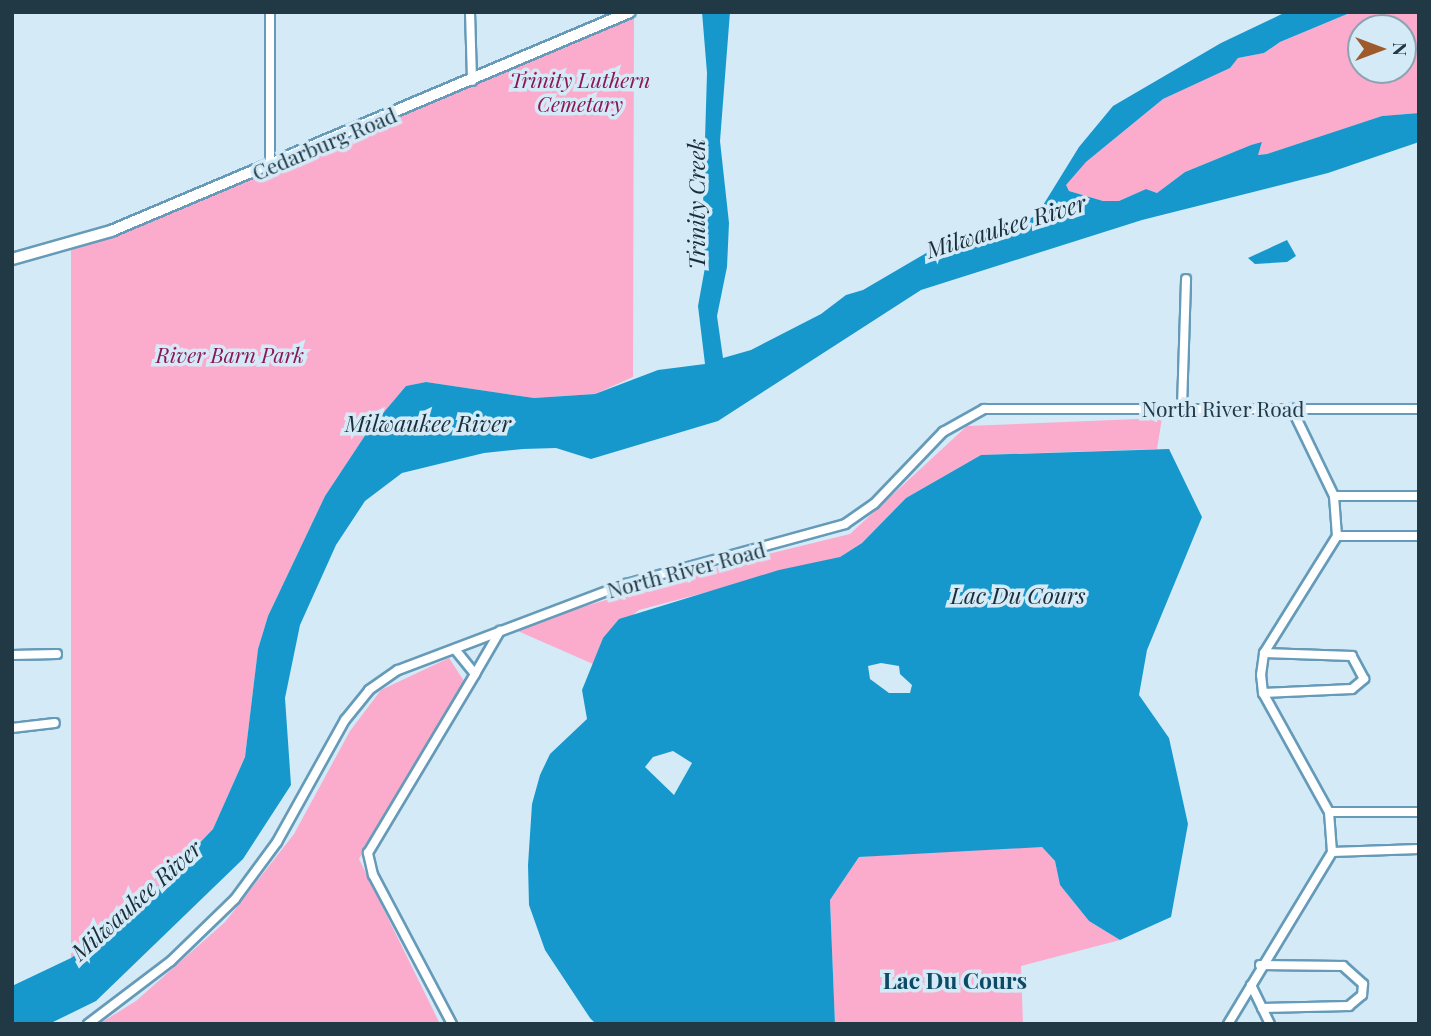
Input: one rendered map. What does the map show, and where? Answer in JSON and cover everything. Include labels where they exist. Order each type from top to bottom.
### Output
[{"type":"main road","name":"Cedarburg Road","points":[[12,259],[111,231],[472,81],[630,12]]},
{"type":"street","points":[[270,12],[270,165]]},
{"type":"street","points":[[470,12],[472,81]]},
{"type":"street","points":[[1182,408],[1186,279]]},
{"type":"street","name":"North River Road","points":[[88,1024],[171,961],[235,899],[277,842],[345,720],[369,690],[398,670],[500,630],[661,573],[845,524],[874,504],[943,432],[984,408],[1419,410]]},
{"type":"street","points":[[1228,1024],[1260,965],[1332,852],[1329,813],[1263,693],[1264,653],[1337,536],[1334,496],[1292,409]]},
{"type":"street","points":[[1334,496],[1419,496]]},
{"type":"street","points":[[1337,536],[1419,536]]},
{"type":"street","points":[[452,1024],[373,875],[368,853],[500,630]]},
{"type":"street","points":[[456,649],[475,674]]},
{"type":"street","points":[[1263,693],[1352,690],[1364,679],[1352,656],[1264,653]]},
{"type":"street","points":[[12,654],[57,654]]},
{"type":"street","points":[[12,728],[55,723]]},
{"type":"street","points":[[1329,813],[1419,813]]},
{"type":"street","points":[[1332,852],[1419,849]]},
{"type":"street","points":[[1260,965],[1343,966],[1363,984],[1362,995],[1349,1006],[1262,1008]]},
{"type":"street","points":[[1251,985],[1270,1024]]},
{"type":"green space","name":"River Barn Park","points":[[634,12],[633,377],[595,394],[534,398],[426,382],[406,386],[368,431],[325,496],[268,616],[258,649],[245,757],[213,829],[154,891],[71,958],[71,245]]},
{"type":"green space","points":[[1419,12],[1419,113],[1382,116],[1267,154],[1257,155],[1262,143],[1251,145],[1185,172],[1157,193],[1146,189],[1119,201],[1103,201],[1069,191],[1065,185],[1086,162],[1163,99],[1229,68],[1238,58],[1264,53],[1280,42],[1347,14],[1347,84],[1417,84],[1417,14],[1347,14]]},
{"type":"green space","points":[[1162,418],[1157,449],[981,455],[906,498],[862,543],[840,557],[639,610],[603,638],[593,664],[511,628],[735,562],[850,534],[967,426]]},
{"type":"green space","points":[[449,658],[464,681],[359,859],[440,1024],[99,1024],[136,1001],[225,922],[294,834],[350,731],[381,690]]},
{"type":"green space","points":[[994,846],[1042,847],[1055,861],[1060,885],[1089,921],[1120,940],[1021,966],[1023,1024],[835,1024],[830,900],[859,857]]},
{"type":"water","name":"Milwaukee River","points":[[702,12],[730,12],[720,141],[729,223],[727,267],[717,316],[723,358],[751,350],[821,314],[846,295],[863,290],[957,235],[1006,230],[1037,215],[1079,147],[1113,106],[1221,43],[1286,12],[1352,12],[1280,42],[1264,53],[1238,58],[1230,68],[1163,99],[1086,162],[1066,185],[1069,191],[1103,201],[1119,201],[1146,189],[1157,193],[1185,172],[1251,145],[1262,142],[1258,155],[1267,154],[1382,116],[1419,113],[1419,142],[1328,173],[1142,220],[921,290],[718,421],[591,459],[556,448],[523,449],[484,453],[402,473],[365,501],[336,545],[300,625],[285,698],[291,785],[243,859],[96,1001],[49,1024],[12,1024],[12,986],[71,958],[102,935],[154,891],[213,829],[245,757],[258,649],[268,616],[325,496],[368,431],[406,386],[426,382],[534,398],[595,394],[658,370],[705,364],[698,306],[706,262],[702,239],[707,73]]},
{"type":"water","points":[[1287,240],[1296,256],[1287,262],[1255,264],[1248,258]]},
{"type":"water","name":"Lac Du Cours","points":[[1169,449],[1202,517],[1147,650],[1139,695],[1169,738],[1188,824],[1171,917],[1120,940],[1089,921],[1060,885],[1055,861],[1042,847],[859,857],[830,900],[835,1024],[596,1024],[545,950],[529,905],[528,865],[532,804],[540,775],[550,754],[587,719],[582,690],[603,638],[619,619],[779,570],[840,557],[862,543],[906,498],[981,455]],"holes":[[[881,663],[899,666],[900,674],[912,685],[910,693],[889,693],[870,679],[868,666]],[[673,751],[692,763],[674,795],[645,767],[653,757]]]},
{"type":"district","name":"Lac Du Cours","points":[[955,980]]},
{"type":"park label","name":"Trinity Luthern Cemetary","points":[[580,91]]},
{"type":"water label","name":"Trinity Creek","points":[[696,204]]}]
